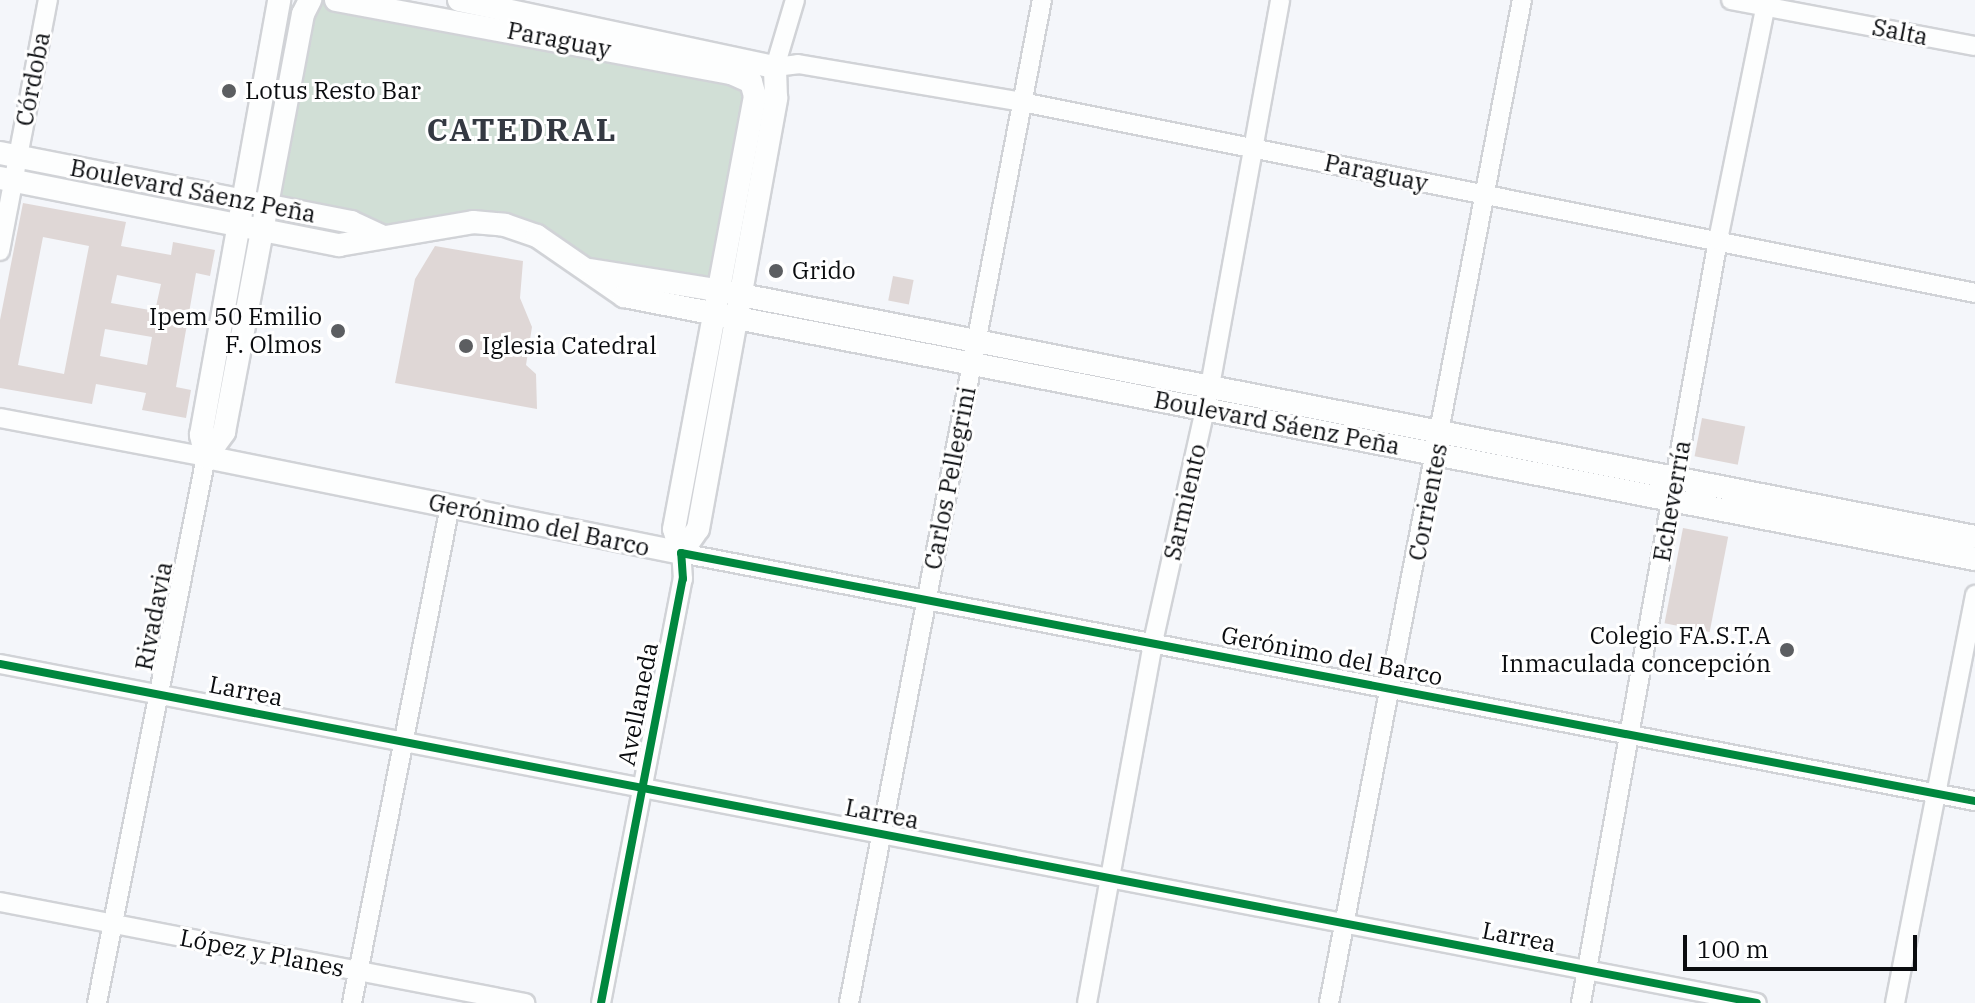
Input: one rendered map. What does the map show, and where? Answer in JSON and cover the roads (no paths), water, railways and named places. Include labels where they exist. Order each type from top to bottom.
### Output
[{"type":"main road","name":"Rivadavia","points":[[206,457],[201,435],[279,0]]},
{"type":"main road","name":"Rivadavia","points":[[206,457],[222,441],[303,14],[310,0]]},
{"type":"main road","name":"Paraguay","points":[[336,0],[558,19],[775,67]]},
{"type":"main road","name":"Paraguay","points":[[459,0],[535,16]]},
{"type":"main road","name":"Paraguay","points":[[558,19],[751,82]]},
{"type":"main road","points":[[751,82],[775,67]]},
{"type":"main road","name":"Avellaneda","points":[[681,553],[698,529],[776,98],[775,67]]},
{"type":"main road","name":"Avellaneda","points":[[681,553],[674,529],[711,315],[755,96],[751,82]]},
{"type":"main road","name":"Boulevard Sáenz Peña","points":[[9,155],[351,222],[383,237]]},
{"type":"main road","name":"Boulevard Sáenz Peña","points":[[7,180],[339,245],[473,222],[505,225],[537,236],[624,296],[734,320],[1438,454],[1975,537]]},
{"type":"main road","name":"Boulevard Sáenz Peña","points":[[586,270],[716,290],[1442,431],[1975,559]]},
{"type":"main road","name":"Gerónimo del Barco","points":[[206,457],[681,553]]},
{"type":"street","name":"Córdoba","points":[[0,251],[9,155],[48,0]]},
{"type":"street","name":"Avellaneda","points":[[775,67],[795,0]]},
{"type":"street","name":"Carlos Pellegrini","points":[[849,1003],[1042,0]]},
{"type":"street","name":"Sarmiento","points":[[1087,1003],[1153,642],[1210,386],[1280,0]]},
{"type":"street","name":"Corrientes","points":[[1329,1003],[1438,454],[1522,0]]},
{"type":"street","name":"Salta","points":[[1731,0],[1766,3],[1975,46]]},
{"type":"street","name":"Echeverría","points":[[1581,1003],[1718,240],[1766,3]]},
{"type":"street","name":"Paraguay","points":[[775,67],[798,64],[1022,102],[1975,293]]},
{"type":"street","name":"Gerónimo del Barco","points":[[0,418],[206,457]]},
{"type":"street","name":"Rivadavia","points":[[97,1003],[206,457]]},
{"type":"street","points":[[352,1003],[450,506]]},
{"type":"street","name":"Avellaneda","points":[[601,1003],[683,579],[681,553]]},
{"type":"street","name":"Gerónimo del Barco","points":[[681,553],[1975,801]]},
{"type":"street","points":[[1895,1003],[1975,595]]},
{"type":"street","name":"Larrea","points":[[0,664],[1757,1003]]},
{"type":"street","name":"López y Planes","points":[[0,902],[525,1003]]},
{"type":"place","name":"Lotus Resto Bar","points":[[229,91]]},
{"type":"place","name":"Grido","points":[[776,271]]},
{"type":"place","name":"Ipem 50 Emilio F. Olmos","points":[[338,331]]},
{"type":"place","name":"Iglesia Catedral","points":[[466,346]]},
{"type":"place","name":"Colegio FA.S.T.A Inmaculada concepción","points":[[1787,650]]},
{"type":"district","name":"CATEDRAL","points":[[522,129]]}]
